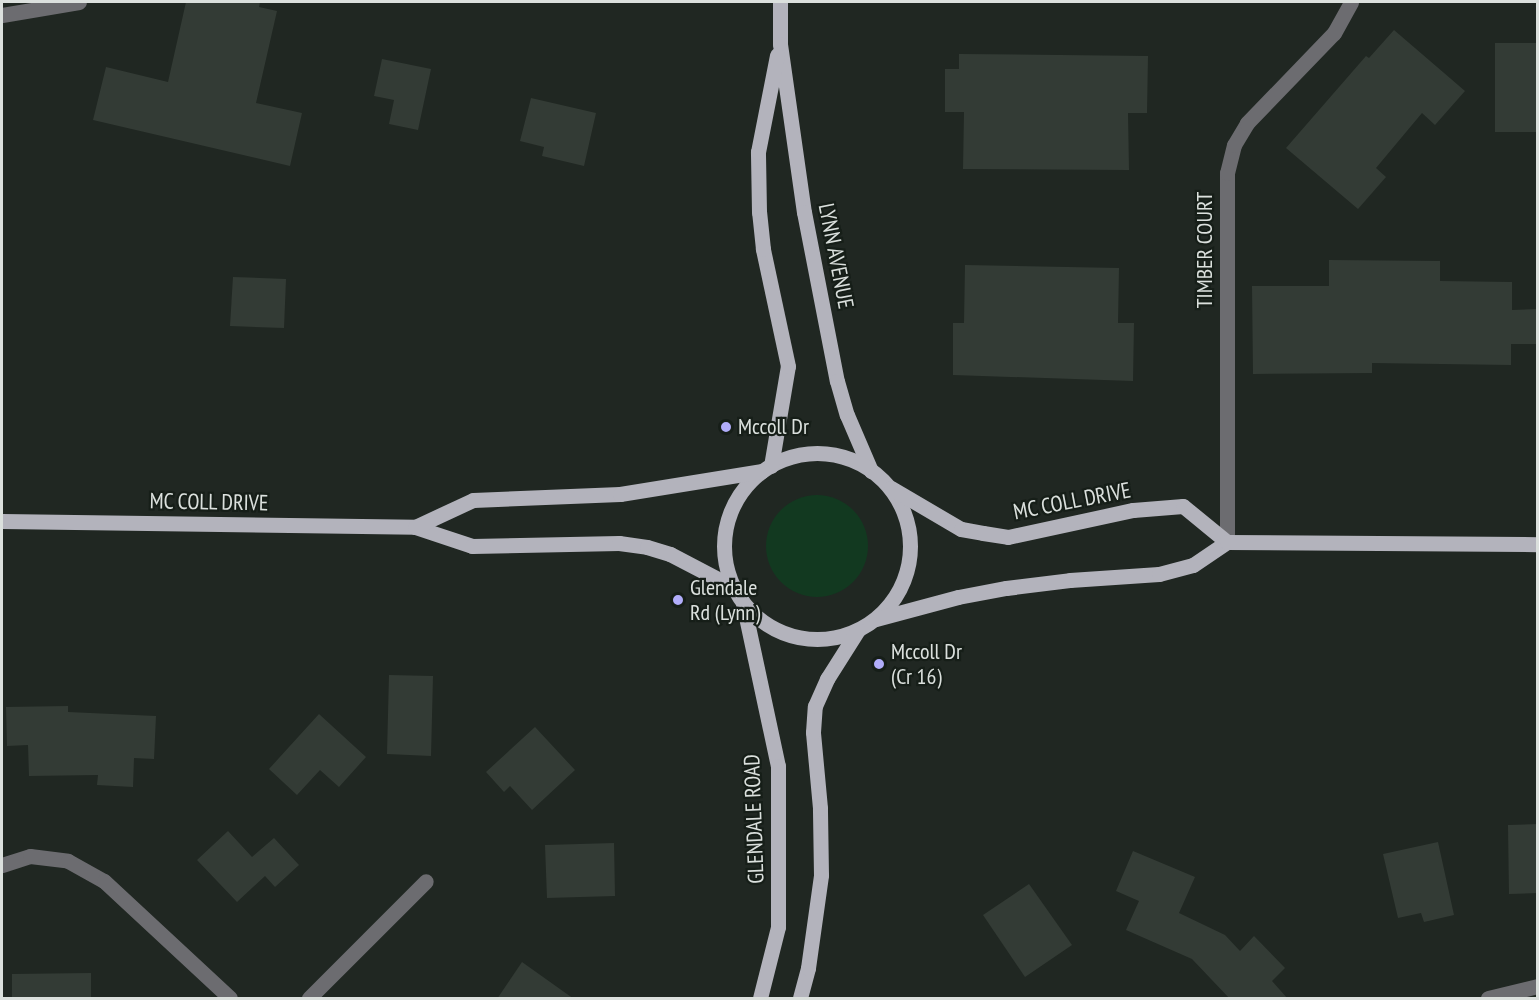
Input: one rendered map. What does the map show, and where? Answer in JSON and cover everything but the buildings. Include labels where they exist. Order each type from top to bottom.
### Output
[{"type":"main road","name":"LYNN AVENUE","points":[[780,2],[780,44],[804,212],[837,381],[847,415],[872,471]]},
{"type":"main road","name":"LYNN AVENUE","points":[[766,469],[788,366],[763,249],[759,212],[758,152],[780,44]]},
{"type":"main road","points":[[811,454],[832,455],[853,460],[872,471],[889,487],[902,508],[909,531],[910,556],[904,580],[893,601],[876,619],[858,630],[834,638],[808,639],[784,633],[761,621],[743,603],[733,587],[725,563],[724,537],[731,512],[739,497],[766,469],[790,457],[811,454]]},
{"type":"main road","name":"MC COLL DRIVE","points":[[415,527],[473,500],[620,494],[766,469]]},
{"type":"main road","name":"MC COLL DRIVE","points":[[889,487],[961,529],[1008,537],[1133,510],[1183,506],[1227,542]]},
{"type":"main road","name":"MC COLL DRIVE","points":[[2,521],[415,527],[472,546],[619,543],[647,547],[670,554],[733,587]]},
{"type":"main road","points":[[876,619],[958,597],[1006,588],[1070,580],[1159,574],[1193,565],[1227,542],[1538,544]]},
{"type":"main road","name":"GLENDALE ROAD","points":[[743,603],[778,766],[778,927],[760,999]]},
{"type":"main road","points":[[800,999],[808,968],[821,875],[820,808],[813,732],[815,706],[827,679],[858,630]]},
{"type":"street","name":"TIMBER COURT","points":[[1227,542],[1227,173],[1234,145],[1247,123],[1334,33],[1351,2]]},
{"type":"street","points":[[2,15],[70,3]]},
{"type":"street","points":[[2,865],[30,856],[68,861],[104,881],[230,999]]},
{"type":"street","points":[[309,999],[426,881]]},
{"type":"street","points":[[1488,999],[1538,986]]},
{"type":"green space","points":[[817,495],[836,499],[853,510],[864,527],[868,546],[864,565],[853,582],[836,593],[817,597],[798,593],[781,582],[770,565],[766,546],[770,527],[781,510],[798,499]]},
{"type":"place","name":"Mccoll Dr","points":[[726,427]]},
{"type":"place","name":"Glendale Rd (Lynn)","points":[[678,600]]},
{"type":"place","name":"Mccoll Dr (Cr 16)","points":[[879,664]]}]
